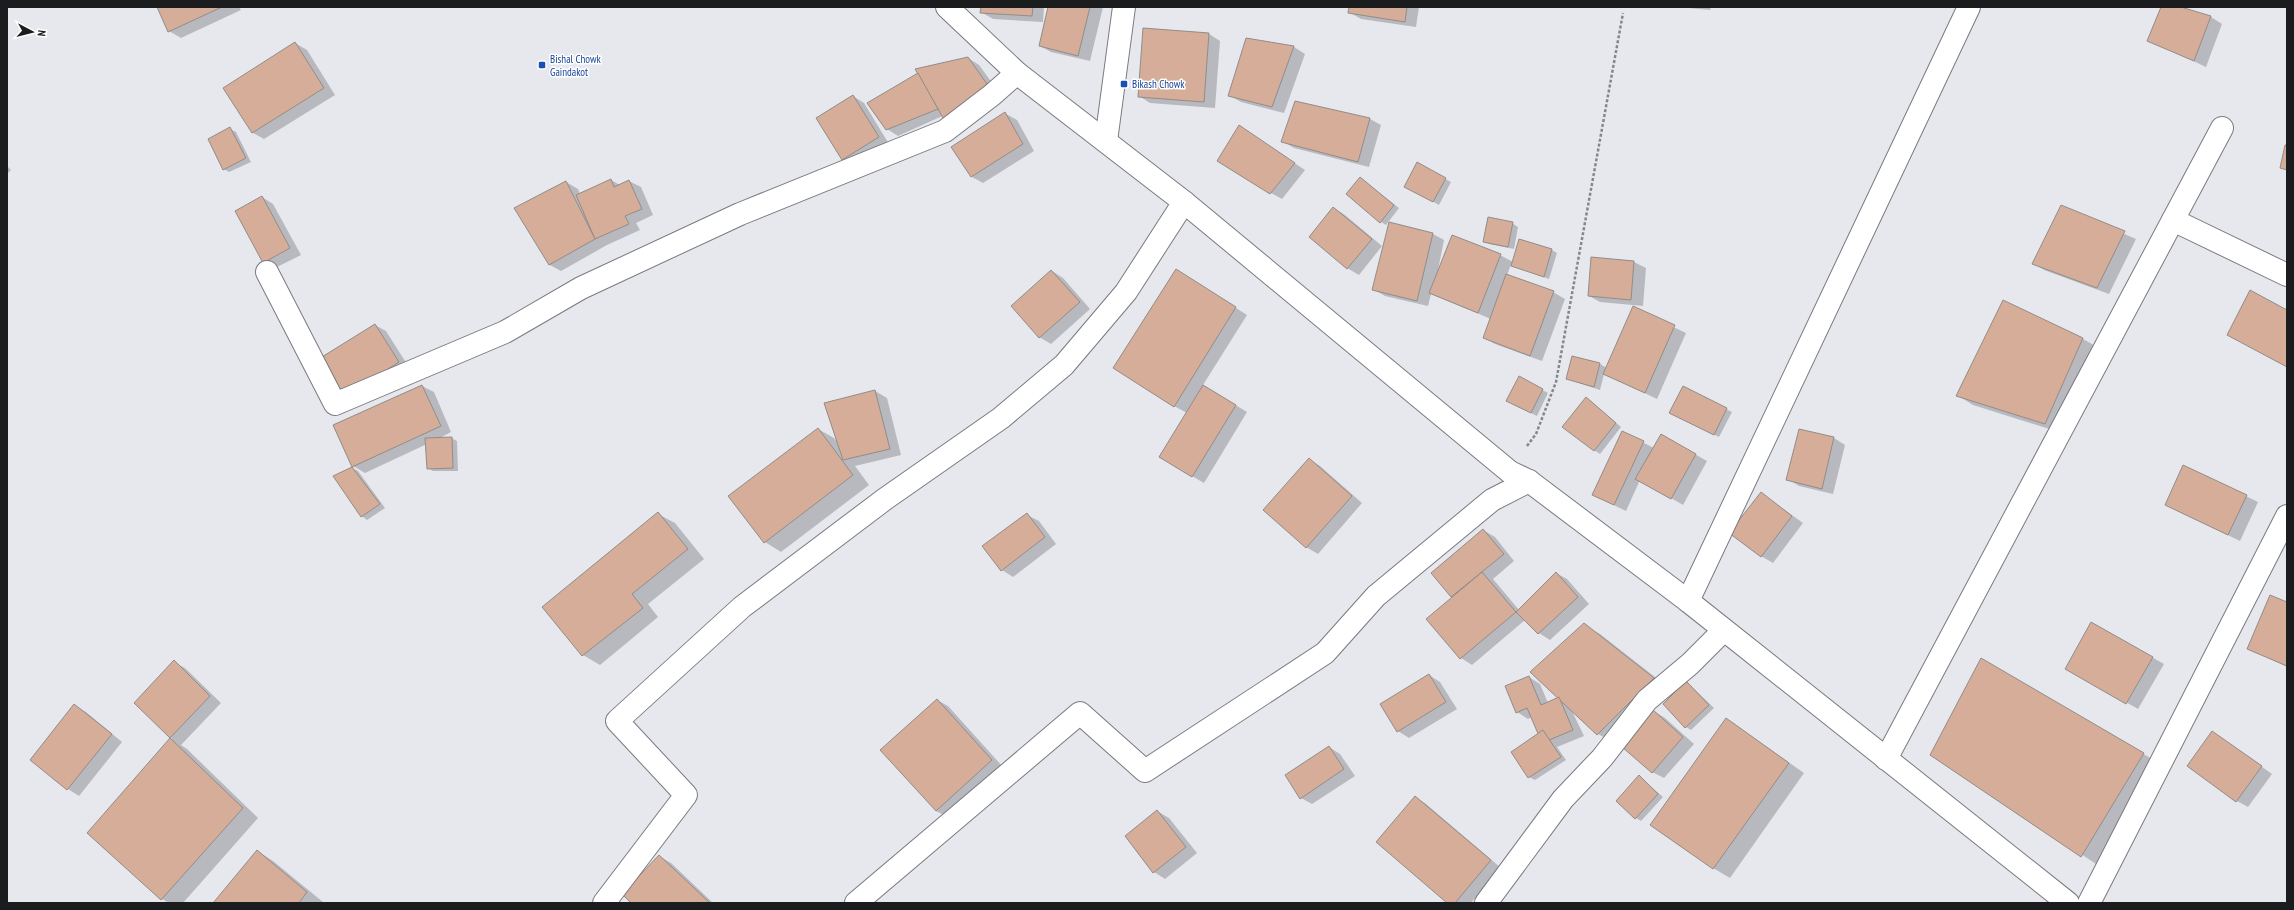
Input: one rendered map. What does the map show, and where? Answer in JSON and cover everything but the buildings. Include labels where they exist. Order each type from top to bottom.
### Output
[{"type":"street","points":[[947,7],[1016,73],[1184,202],[1519,476],[1688,601],[2068,903]]},
{"type":"street","points":[[1106,141],[1124,7]]},
{"type":"street","points":[[1688,601],[1969,7]]},
{"type":"street","points":[[266,272],[335,404],[505,332],[581,288],[740,214],[945,131],[992,95],[1016,73]]},
{"type":"street","points":[[1886,759],[2222,128]]},
{"type":"street","points":[[604,903],[686,795],[617,721],[742,607],[885,499],[1001,418],[1064,365],[1126,292],[1184,202]]},
{"type":"street","points":[[2173,220],[2287,275]]},
{"type":"street","points":[[856,903],[1080,713],[1145,771],[1325,653],[1376,596],[1519,476]]},
{"type":"street","points":[[2089,903],[2287,516]]},
{"type":"street","points":[[1486,903],[1563,799],[1602,758],[1647,700],[1690,664],[1724,630]]},
{"type":"path","points":[[1519,476],[1556,382],[1623,13]]},
{"type":"place","name":"Bishal Chowk Gaindakot","points":[[542,65]]},
{"type":"place","name":"Bikash Chowk","points":[[1124,84]]}]
